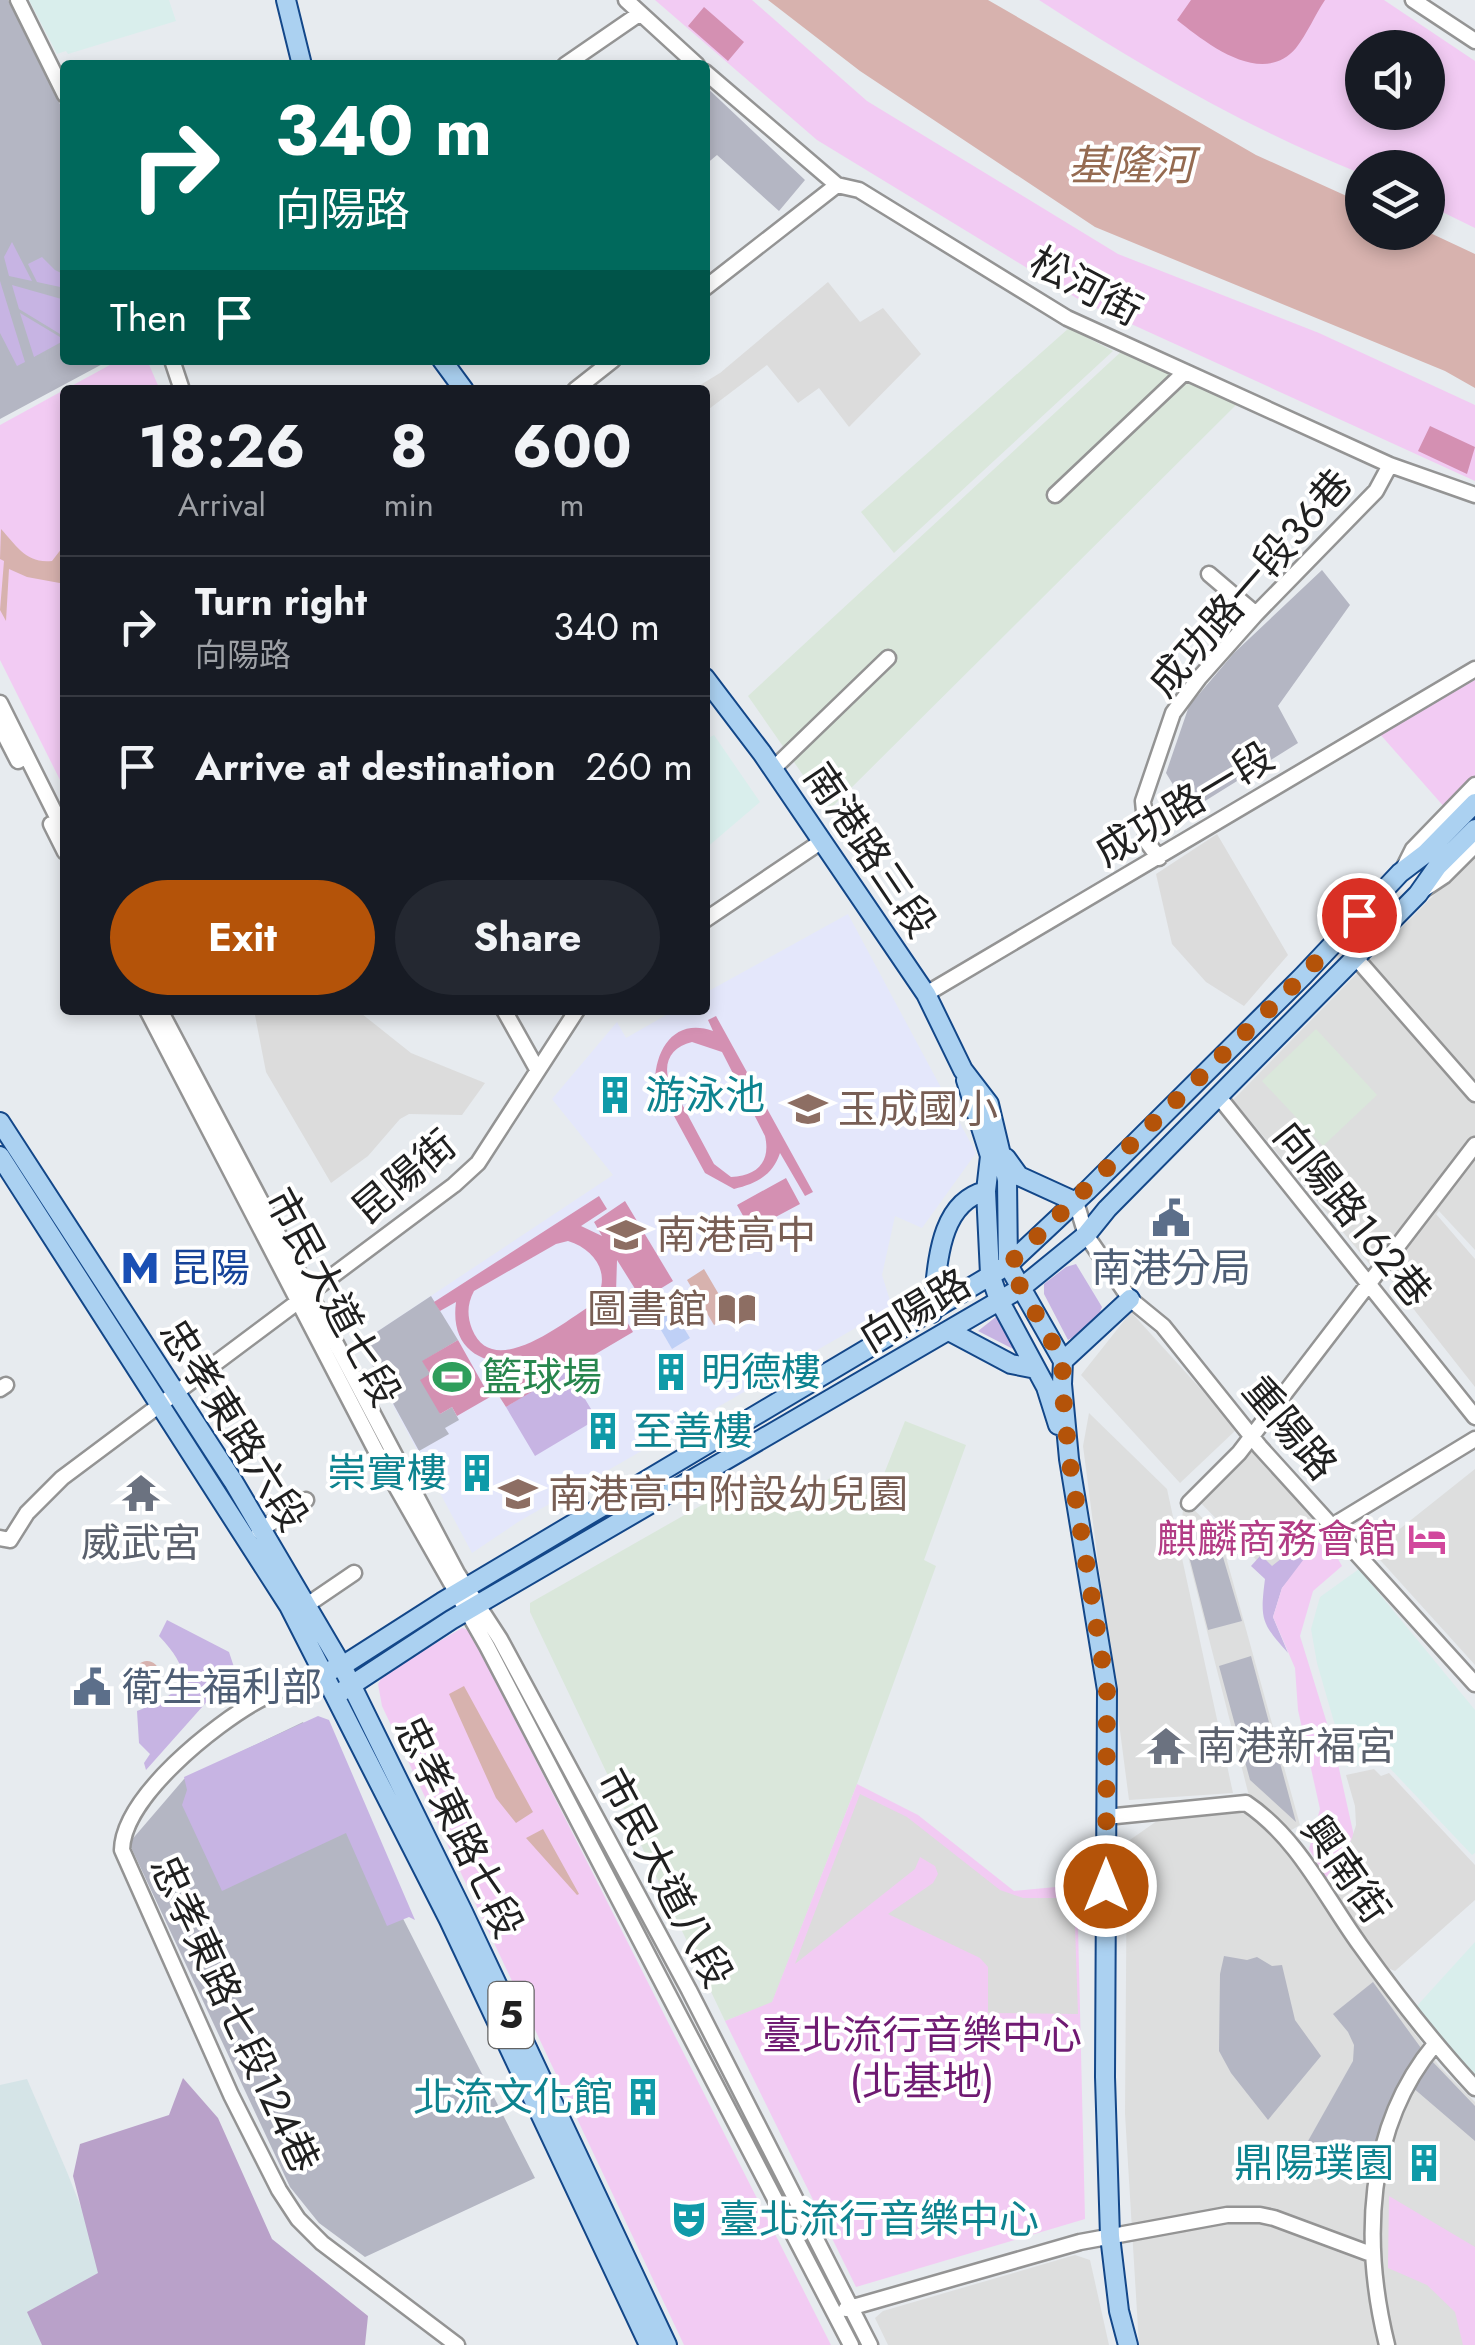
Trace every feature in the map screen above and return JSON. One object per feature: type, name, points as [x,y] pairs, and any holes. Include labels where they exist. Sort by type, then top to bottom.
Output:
[{"type":"main road","points":[[286,0],[301,60]]},
{"type":"main road","name":"南港路三段","points":[[710,685],[773,769],[926,994],[963,1070]]},
{"type":"main road","points":[[1431,860],[1475,802]]},
{"type":"main road","points":[[1431,860],[1475,828]]},
{"type":"main road","name":"向陽路","points":[[324,1673],[342,1666],[1008,1265],[1303,976],[1400,872],[1431,860]]},
{"type":"main road","name":"向陽路","points":[[343,1692],[472,1608],[1022,1288],[1086,1236],[1107,1209],[1418,894],[1431,860]]},
{"type":"main road","points":[[963,1070],[989,1104],[1001,1151],[1006,1180],[1008,1265],[1063,1361],[1069,1458],[1107,1690],[1104,2077],[1110,2236],[1119,2311],[1128,2345]]},
{"type":"main road","points":[[963,1070],[990,1156],[986,1191],[990,1274],[999,1300],[1046,1387],[1069,1458]]},
{"type":"main road","name":"忠孝東路六段","points":[[0,1122],[168,1400],[324,1673],[343,1692]]},
{"type":"main road","points":[[1001,1151],[1019,1176],[1076,1202]]},
{"type":"main road","name":"忠孝東路六段","points":[[0,1156],[60,1254],[232,1481],[342,1666]]},
{"type":"main road","points":[[932,1313],[949,1219],[970,1195],[986,1191]]},
{"type":"main road","points":[[1063,1361],[1130,1300]]},
{"type":"main road","points":[[949,1331],[1011,1364],[1036,1369]]},
{"type":"main road","name":"忠孝東路七段","points":[[342,1666],[343,1692],[649,2345]]},
{"type":"main road","name":"忠孝東路七段","points":[[343,1692],[463,1912],[667,2345]]},
{"type":"street","points":[[18,0],[60,83]]},
{"type":"street","points":[[626,0],[691,60]]},
{"type":"street","points":[[1413,0],[1475,41]]},
{"type":"street","points":[[572,60],[640,14]]},
{"type":"street","name":"松河街","points":[[710,76],[838,185],[859,190],[1067,318],[1390,465],[1475,495]]},
{"type":"street","points":[[710,284],[838,185]]},
{"type":"street","points":[[581,385],[607,365]]},
{"type":"street","points":[[1054,495],[1185,372]]},
{"type":"street","name":"成功路一段36巷","points":[[1159,858],[1147,842],[1143,801],[1173,713],[1256,614],[1376,491],[1390,465]]},
{"type":"street","points":[[1209,574],[1256,614]]},
{"type":"street","points":[[773,769],[888,658]]},
{"type":"street","name":"成功路一段","points":[[926,994],[1475,669]]},
{"type":"street","points":[[0,704],[60,818]]},
{"type":"street","points":[[0,726],[60,842]]},
{"type":"street","points":[[1400,872],[1413,849],[1475,785]]},
{"type":"street","points":[[710,917],[822,842]]},
{"type":"street","points":[[1418,894],[1444,876],[1475,845]]},
{"type":"street","points":[[1356,958],[1475,1094]]},
{"type":"street","name":"市民大道七段","points":[[150,1015],[304,1298]]},
{"type":"street","name":"市民大道七段","points":[[162,1015],[377,1453],[472,1608]]},
{"type":"street","points":[[507,1015],[537,1069]]},
{"type":"street","name":"昆陽街","points":[[0,1538],[10,1540],[48,1490],[454,1185],[478,1162],[575,1015]]},
{"type":"street","name":"向陽路162巷","points":[[1219,1097],[1475,1418]]},
{"type":"street","points":[[1190,1504],[1238,1453],[1475,1144]]},
{"type":"street","name":"重陽路","points":[[1076,1202],[1086,1236],[1130,1300],[1163,1326],[1251,1435],[1475,1684]]},
{"type":"street","points":[[1332,1526],[1475,1438]]},
{"type":"street","points":[[260,1531],[306,1500]]},
{"type":"street","points":[[307,1604],[354,1573]]},
{"type":"street","name":"市民大道八段","points":[[472,1608],[500,1639],[689,1990],[870,2345]]},
{"type":"street","name":"市民大道八段","points":[[472,1608],[852,2345]]},
{"type":"street","name":"忠孝東路七段124巷","points":[[324,1673],[280,1689],[229,1718],[176,1763],[130,1818],[122,1850],[278,2190],[322,2244],[457,2345]]},
{"type":"street","name":"興南街","points":[[1106,1817],[1246,1802],[1264,1815],[1296,1850],[1358,1943],[1434,2044],[1475,2088]]},
{"type":"street","points":[[1387,2345],[1371,2254],[1376,2182],[1394,2113],[1412,2074],[1434,2044]]},
{"type":"street","points":[[836,2314],[1110,2236],[1228,2215],[1260,2215],[1371,2254]]},
{"type":"shaded area","points":[[0,0],[8,0],[60,104],[60,365],[101,365],[0,419]]},
{"type":"shaded area","points":[[29,0],[169,0],[176,21],[57,54]]},
{"type":"shaded area","points":[[1191,0],[1325,0],[1296,48],[1267,64],[1251,63],[1218,50],[1177,20]]},
{"type":"shaded area","points":[[704,7],[744,42],[728,61],[688,26]]},
{"type":"shaded area","points":[[710,91],[805,180],[779,211],[717,155],[710,161]]},
{"type":"shaded area","points":[[12,242],[32,281],[9,276],[4,257]]},
{"type":"shaded area","points":[[42,257],[60,272],[60,287],[37,282],[28,264]]},
{"type":"shaded area","points":[[0,281],[25,362],[17,366],[0,333]]},
{"type":"shaded area","points":[[828,282],[860,322],[883,308],[921,354],[849,427],[819,388],[798,403],[767,365],[710,408],[710,385],[700,385],[720,373]]},
{"type":"shaded area","points":[[12,285],[60,299],[60,334],[19,309]]},
{"type":"shaded area","points":[[20,313],[60,337],[60,343],[34,357]]},
{"type":"shaded area","points":[[1069,328],[1113,351],[894,553],[861,512]]},
{"type":"shaded area","points":[[1123,350],[1236,405],[828,811],[748,696]]},
{"type":"shaded area","points":[[1430,426],[1475,447],[1467,474],[1418,451]]},
{"type":"shaded area","points":[[1322,570],[1350,605],[1278,706],[1298,743],[1189,811],[1166,773],[1189,706],[1234,653]]},
{"type":"shaded area","points":[[714,735],[760,802],[710,845],[710,737]]},
{"type":"shaded area","points":[[1217,834],[1288,955],[1244,1006],[1206,982],[1172,944],[1156,874]]},
{"type":"shaded area","points":[[1475,853],[1475,1250],[1439,1211],[1382,1279],[1233,1100]]},
{"type":"shaded area","points":[[848,914],[976,1153],[922,1228],[895,1216],[882,1275],[892,1307],[518,1522],[472,1553],[360,1343],[613,1175],[552,1099],[617,1022],[626,1038],[666,1015],[710,1015],[710,990]]},
{"type":"shaded area","points":[[255,1015],[363,1015],[411,1053],[485,1083],[462,1115],[409,1114],[400,1119],[368,1156],[331,1183],[266,1072]]},
{"type":"shaded area","points":[[716,1016],[813,1192],[805,1196],[780,1153],[768,1173],[742,1187],[734,1189],[705,1173],[655,1081],[659,1057],[670,1038],[688,1029],[713,1031],[708,1020]],"holes":[[[692,1042],[722,1052],[766,1145],[760,1166],[748,1174],[731,1177],[714,1164],[667,1071],[669,1060],[685,1044]]]},
{"type":"shaded area","points":[[1316,1029],[1377,1095],[1323,1146],[1262,1081]]},
{"type":"shaded area","points":[[786,1178],[800,1204],[751,1230],[737,1205]]},
{"type":"shaded area","points":[[599,1196],[607,1209],[581,1226],[602,1236],[594,1222],[625,1201],[673,1281],[642,1300],[617,1260],[616,1293],[604,1312],[617,1305],[633,1332],[506,1407],[490,1382],[521,1362],[493,1361],[471,1351],[458,1331],[456,1302],[440,1311],[434,1302]],"holes":[[[568,1241],[594,1258],[602,1275],[593,1304],[530,1343],[496,1350],[482,1344],[469,1319],[474,1291],[556,1244]]]},
{"type":"shaded area","points":[[1436,1214],[1475,1259],[1475,1387],[1386,1274]]},
{"type":"shaded area","points":[[1076,1264],[1102,1307],[1095,1324],[1068,1340],[1044,1294],[1044,1284]]},
{"type":"shaded area","points":[[431,1296],[458,1340],[423,1361],[440,1414],[452,1407],[459,1420],[445,1428],[449,1434],[419,1451],[360,1343]]},
{"type":"shaded area","points":[[1131,1312],[1237,1429],[1180,1483],[1081,1375]]},
{"type":"shaded area","points":[[997,1316],[1021,1353],[978,1331]]},
{"type":"shaded area","name":"籃球場","points":[[458,1340],[490,1397],[457,1416],[452,1407],[440,1414],[420,1380],[430,1374],[422,1361]]},
{"type":"shaded area","points":[[567,1369],[597,1419],[535,1456],[506,1407]]},
{"type":"shaded area","points":[[1089,1413],[1167,1489],[1233,1793],[1129,1800],[1083,1446]]},
{"type":"shaded area","points":[[905,1421],[966,1445],[924,1560],[936,1566],[772,2003],[725,2021],[530,1612],[530,1603],[760,1472],[781,1509],[835,1475],[874,1499]]},
{"type":"shaded area","points":[[1250,1445],[1326,1528],[1270,1574],[1195,1497]]},
{"type":"shaded area","points":[[1475,1469],[1475,1665],[1372,1551]]},
{"type":"shaded area","points":[[1184,1500],[1220,1535],[1300,1825],[1288,1832],[1249,1796],[1181,1529]]},
{"type":"shaded area","points":[[1182,1529],[1217,1537],[1242,1621],[1208,1630]]},
{"type":"shaded area","points":[[1296,1547],[1308,1558],[1282,1588],[1273,1617],[1288,1653],[1264,1620],[1265,1579],[1251,1566],[1261,1555],[1272,1566]]},
{"type":"shaded area","points":[[1359,1569],[1475,1710],[1472,1855],[1384,1762],[1347,1767],[1311,1629],[1320,1597]]},
{"type":"shaded area","points":[[167,1620],[229,1652],[235,1670],[146,1770],[144,1763],[150,1754],[139,1743],[137,1711],[166,1698],[181,1682],[179,1663],[159,1636]]},
{"type":"shaded area","points":[[1251,1656],[1296,1822],[1250,1780],[1219,1666]]},
{"type":"shaded area","points":[[318,1716],[329,1720],[415,1920],[409,1917],[387,1926],[346,1833],[222,1891],[182,1805],[187,1790],[184,1777]]},
{"type":"shaded area","points":[[303,1722],[535,2178],[365,2257],[319,2223],[290,2187],[129,1843],[184,1779]]},
{"type":"shaded area","points":[[1374,1769],[1381,1776],[1389,1773],[1475,1865],[1475,1900],[1395,1971],[1385,1967],[1337,1897],[1332,1883],[1334,1864],[1347,1854],[1356,1825],[1346,1775]]},
{"type":"shaded area","points":[[860,1794],[907,1817],[1000,1890],[1023,1898],[1074,1898],[1078,2014],[988,2013],[988,1967],[980,1958],[888,1914],[933,1883],[938,1874],[935,1866],[920,1857],[915,1869],[795,1964]]},
{"type":"shaded area","points":[[1245,1808],[1290,1855],[1409,2026],[1440,2067],[1475,2102],[1475,2345],[1139,2345],[1125,2114],[1127,1842],[1171,1811]]},
{"type":"shaded area","points":[[1475,1942],[1475,2076],[1415,2008]]},
{"type":"shaded area","points":[[1224,1956],[1247,1960],[1257,1957],[1272,1966],[1282,1965],[1295,2020],[1321,2056],[1268,2120],[1219,2051],[1220,1974]]},
{"type":"shaded area","points":[[1373,1982],[1421,2048],[1366,2172],[1308,2141],[1353,2061],[1354,2045],[1333,2014]]},
{"type":"shaded area","points":[[1430,2059],[1475,2106],[1475,2141],[1412,2087]]},
{"type":"shaded area","points":[[183,2078],[218,2118],[272,2239],[368,2316],[365,2345],[42,2345],[27,2312],[98,2273],[73,2176],[80,2144],[169,2115]]},
{"type":"shaded area","points":[[27,2079],[136,2345],[0,2345],[0,2085]]},
{"type":"shaded area","points":[[1075,2255],[1090,2260],[1109,2345],[888,2345],[875,2318],[883,2311]]},
{"type":"sand","points":[[671,1307],[690,1338],[672,1349],[654,1318]]},
{"type":"green space","points":[[655,0],[752,0],[867,101],[1118,254],[1319,333],[1475,405],[1475,481],[1083,302],[817,140]]},
{"type":"green space","points":[[1039,0],[1384,0],[1429,30],[1345,30],[1345,130],[1445,130],[1445,41],[1475,61],[1475,228],[1445,213],[1445,150],[1345,150],[1345,167],[1236,116],[1157,73]]},
{"type":"green space","points":[[110,365],[149,365],[158,385],[73,385]]},
{"type":"green space","points":[[60,392],[60,780],[0,660],[0,425]]},
{"type":"green space","points":[[1475,680],[1475,781],[1446,809],[1379,733]]},
{"type":"green space","points":[[1328,1541],[1342,1566],[1313,1591],[1300,1636],[1334,1746],[1354,1836],[1326,1878],[1309,1849],[1320,1809],[1298,1710],[1295,1668],[1273,1617],[1282,1588],[1316,1543]]},
{"type":"green space","points":[[462,1628],[470,1630],[831,2345],[684,2345],[382,1706],[378,1684],[385,1673]]},
{"type":"green space","name":"臺北流行音樂中心 (北基地)","points":[[857,1784],[918,1815],[1014,1891],[1077,1885],[1085,2219],[856,2287],[725,2021],[772,2002]]},
{"type":"green space","points":[[1389,2196],[1475,2247],[1475,2345],[1463,2345],[1455,2312],[1427,2285],[1388,2268]]},
{"type":"water","name":"基隆河","points":[[768,0],[988,0],[1256,155],[1345,195],[1345,250],[1445,250],[1445,240],[1475,254],[1475,388],[1445,371],[1095,227],[860,71]]},
{"type":"water","points":[[1,529],[28,556],[52,561],[60,551],[60,583],[9,569],[6,621],[0,610],[4,561],[0,559]]},
{"type":"water","points":[[704,1269],[731,1315],[714,1325],[687,1280]]},
{"type":"water","points":[[147,1661],[159,1673],[147,1685],[135,1673]]},
{"type":"water","points":[[464,1686],[533,1812],[516,1823],[496,1798],[449,1694]]},
{"type":"water","points":[[543,1829],[579,1894],[526,1838]]},
{"type":"place","name":"游泳池","points":[[615,1095]]},
{"type":"place","name":"玉成國小","points":[[808,1109]]},
{"type":"place","name":"南港分局","points":[[1171,1218]]},
{"type":"place","name":"南港高中","points":[[626,1235]]},
{"type":"place","name":"昆陽","points":[[140,1268]]},
{"type":"place","name":"圖書館","points":[[737,1309]]},
{"type":"place","name":"明德樓","points":[[671,1372]]},
{"type":"place","name":"籃球場","points":[[452,1377]]},
{"type":"place","name":"至善樓","points":[[603,1431]]},
{"type":"place","name":"崇實樓","points":[[477,1473]]},
{"type":"place","name":"威武宮","points":[[141,1493]]},
{"type":"place","name":"南港高中附設幼兒園","points":[[518,1494]]},
{"type":"place","name":"麒麟商務會館","points":[[1427,1539]]},
{"type":"place","name":"衛生福利部","points":[[92,1687]]},
{"type":"place","name":"南港新福宮","points":[[1166,1746]]},
{"type":"place","name":"北流文化館","points":[[643,2097]]},
{"type":"place","name":"鼎陽璞園","points":[[1424,2163]]},
{"type":"place","name":"臺北流行音樂中心","points":[[689,2219]]},
{"type":"route","points":[[1106,1886],[1107,1690],[1069,1458],[1063,1361],[1008,1265],[1088,1191],[1359,915]]}]
